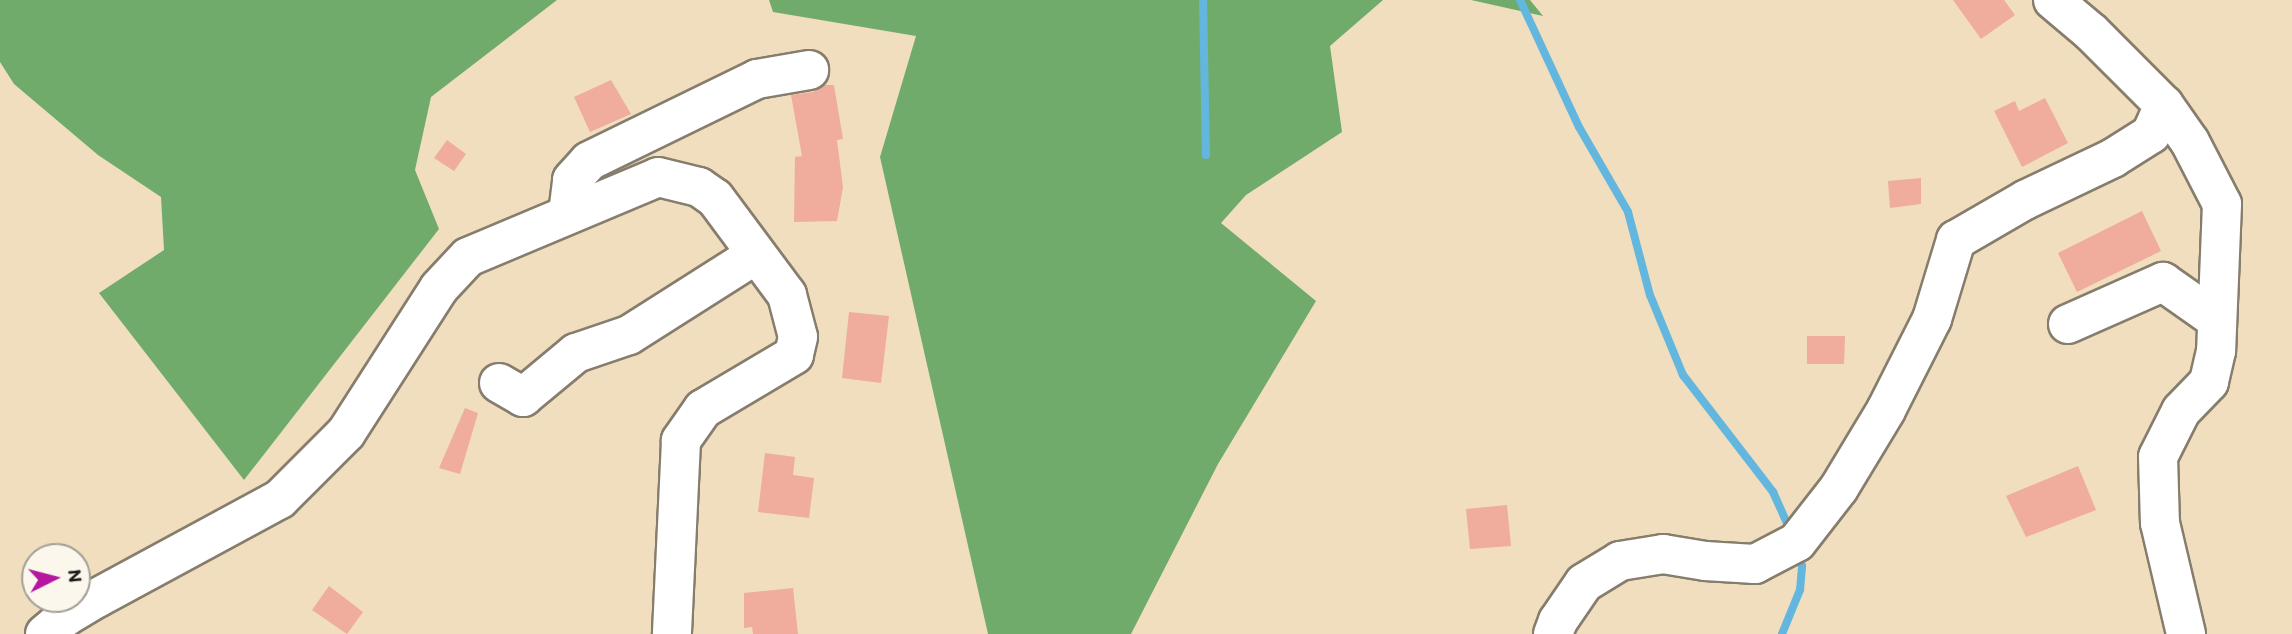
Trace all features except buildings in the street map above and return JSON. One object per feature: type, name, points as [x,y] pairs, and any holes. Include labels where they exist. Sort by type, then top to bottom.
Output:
[{"type":"street","points":[[2053,0],[2091,32],[2164,105],[2190,142],[2222,204],[2216,351],[2209,382],[2181,411],[2158,457],[2160,523],[2186,634]]},
{"type":"street","points":[[568,214],[572,180],[589,161],[757,79],[809,70]]},
{"type":"street","points":[[1553,634],[1558,621],[1584,583],[1620,561],[1663,554],[1705,561],[1755,564],[1797,542],[1839,488],[1886,410],[1932,319],[1956,240],[2025,201],[2113,158],[2151,134],[2164,105]]},
{"type":"street","points":[[45,634],[65,617],[97,598],[280,499],[346,433],[439,288],[468,257],[658,177],[699,187],[715,198],[787,295],[798,337],[794,355],[703,409],[681,441],[672,634]]},
{"type":"street","points":[[499,383],[523,397],[576,352],[629,335],[755,255]]},
{"type":"street","points":[[2067,324],[2163,282],[2217,320]]},
{"type":"green space","points":[[0,0],[557,0],[431,97],[415,170],[439,229],[244,480],[99,293],[164,250],[161,197],[98,155],[14,84],[0,62]]},
{"type":"green space","points":[[769,0],[1383,0],[1330,46],[1342,132],[1246,195],[1221,223],[1316,301],[1218,464],[1131,634],[988,634],[880,157],[916,36],[773,12]]},
{"type":"green space","points":[[1471,0],[1530,0],[1543,16]]},
{"type":"waterway","points":[[1203,0],[1206,155]]},
{"type":"waterway","points":[[1520,0],[1579,127],[1628,212],[1650,295],[1683,375],[1773,492],[1791,532]]},
{"type":"waterway","points":[[1782,634],[1800,590],[1802,566],[1798,554]]}]
